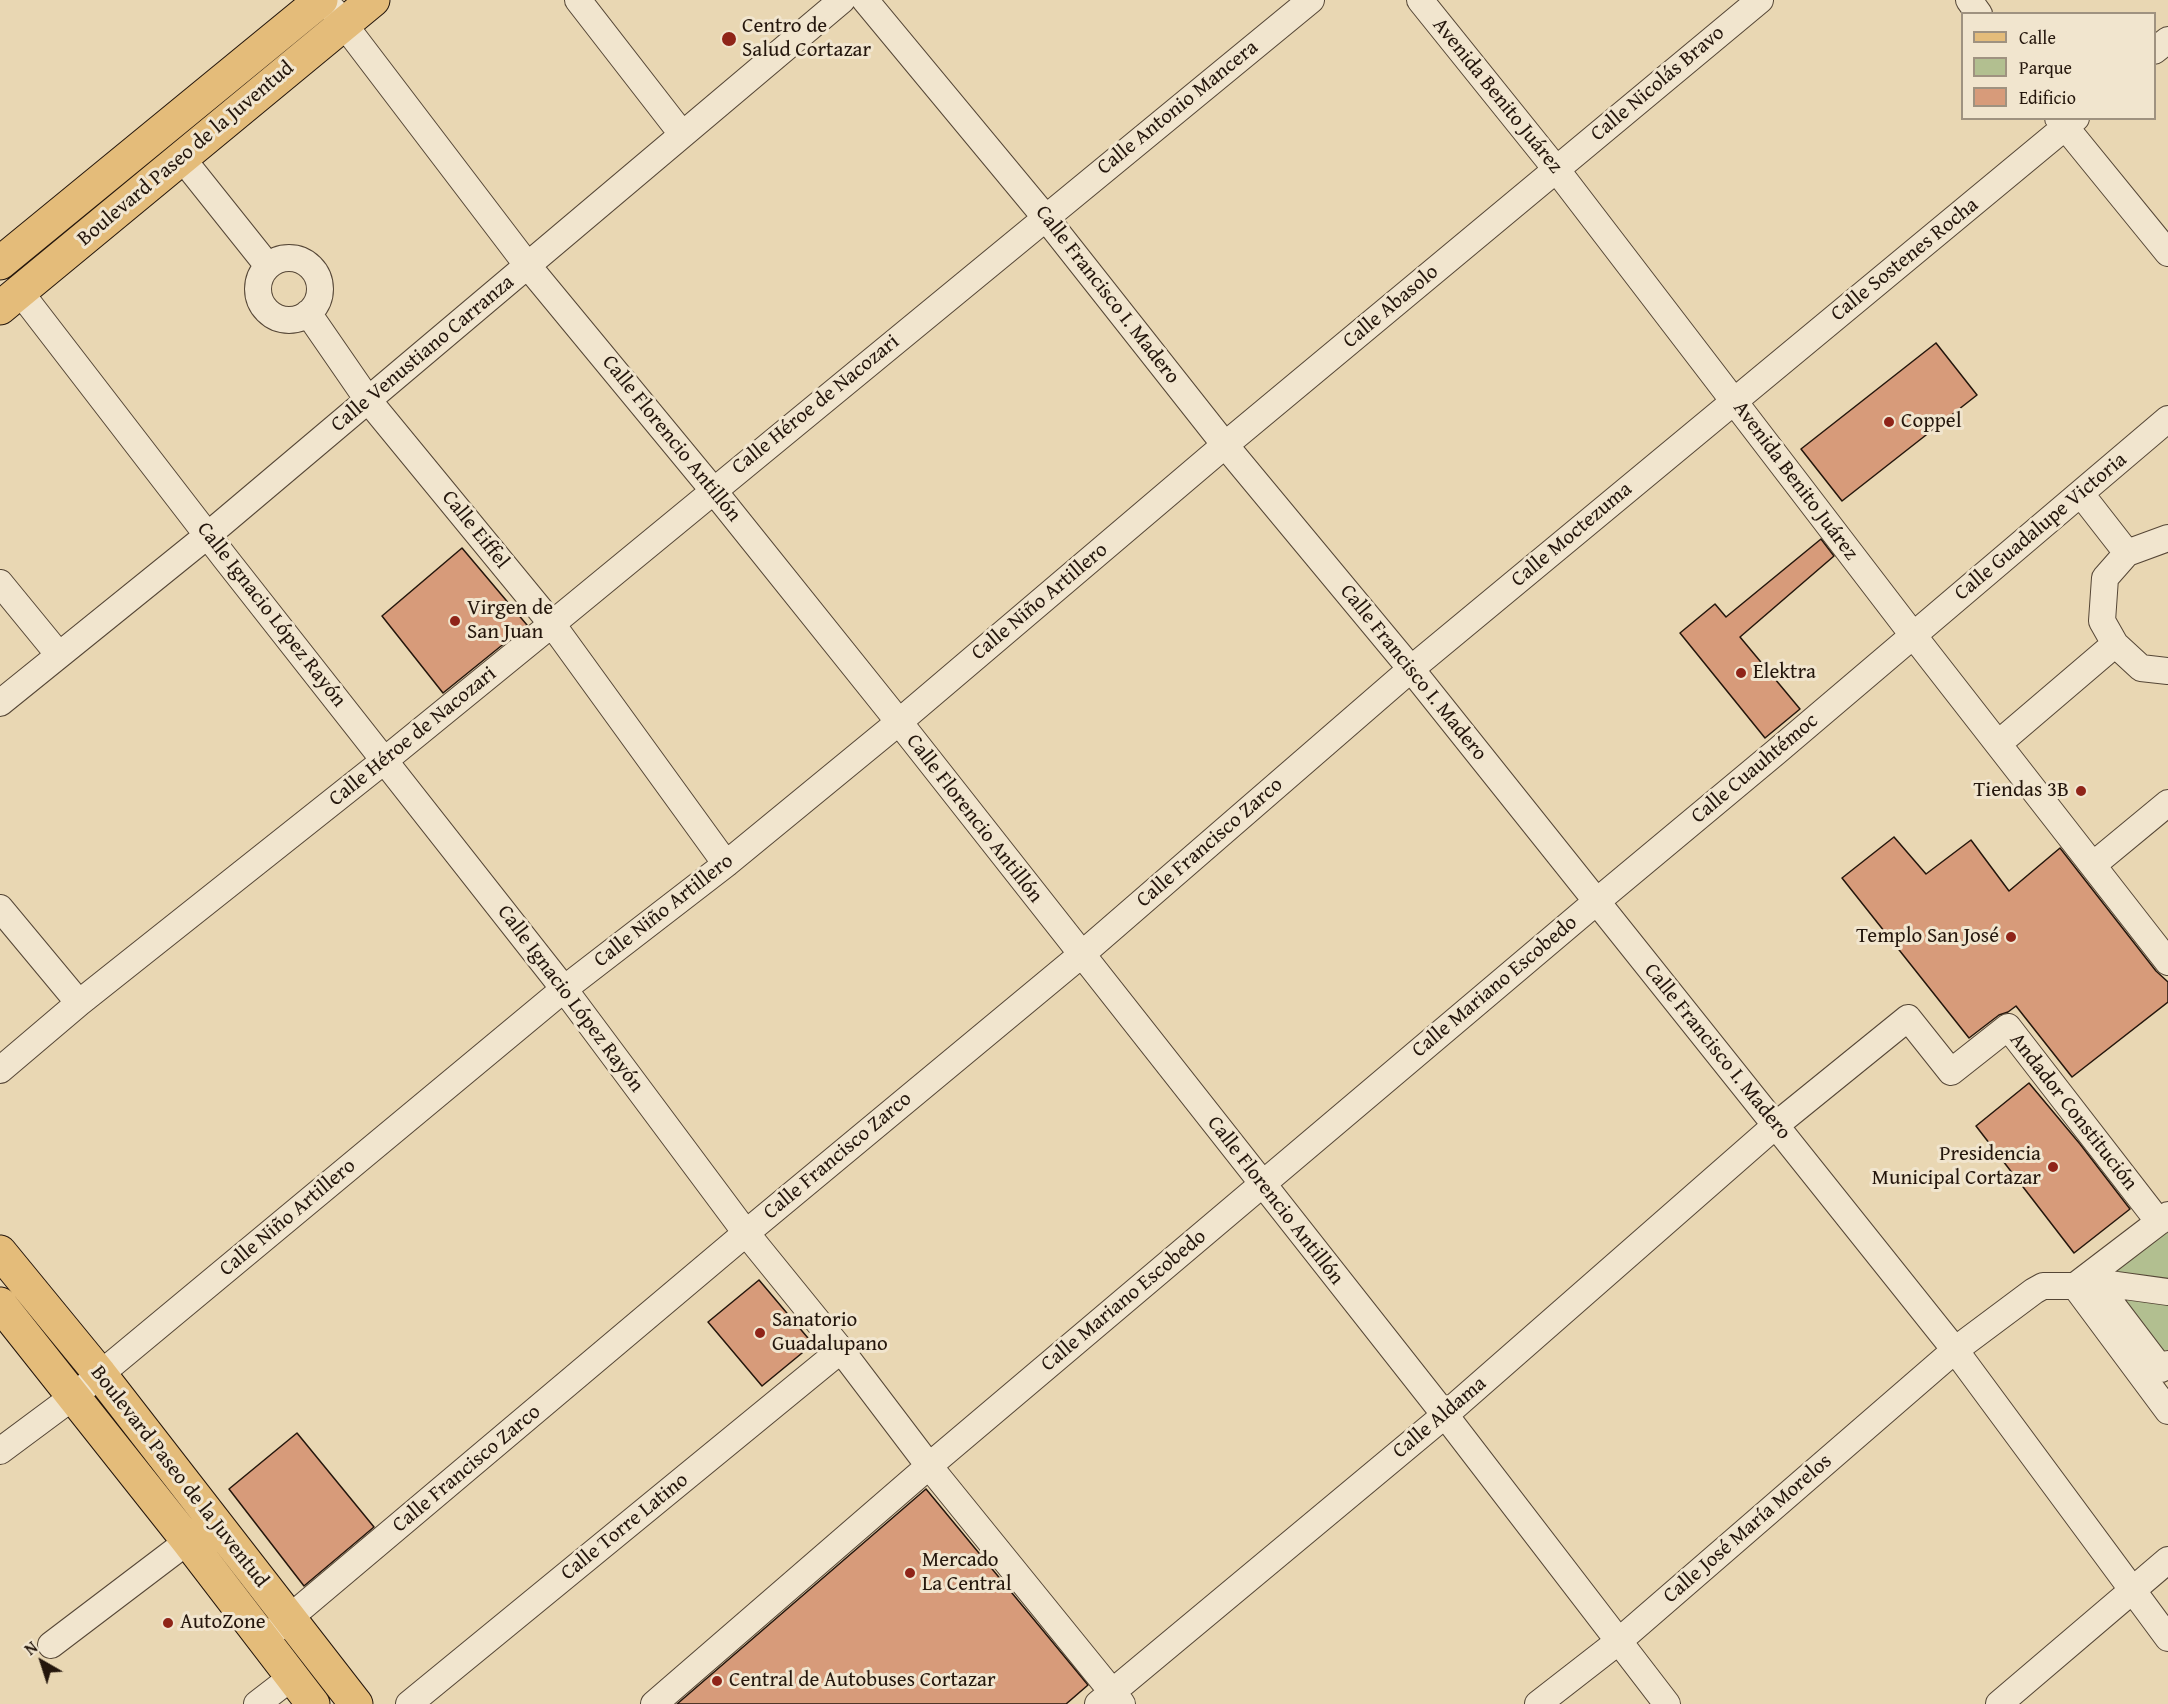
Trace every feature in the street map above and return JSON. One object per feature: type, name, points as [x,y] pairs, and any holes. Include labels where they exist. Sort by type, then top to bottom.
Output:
[{"type":"main road","name":"Boulevard Paseo de la Juventud","points":[[0,263],[330,8],[373,0]]},
{"type":"main road","name":"Boulevard Paseo de la Juventud","points":[[10,300],[181,157],[330,8]]},
{"type":"main road","name":"Boulevard Paseo de la Juventud","points":[[0,1252],[100,1374],[356,1704]]},
{"type":"main road","name":"Boulevard Paseo de la Juventud","points":[[0,1304],[188,1540],[313,1704]]},
{"type":"street","points":[[578,0],[682,134]]},
{"type":"street","name":"Calle Venustiano Carranza","points":[[0,703],[208,535],[842,0]]},
{"type":"street","name":"Calle Francisco I. Madero","points":[[865,0],[1045,217],[1225,445],[1411,669],[1955,1350],[2168,1638]]},
{"type":"street","name":"Calle Antonio Mancera","points":[[1045,217],[1311,0]]},
{"type":"street","name":"Avenida Benito Juárez","points":[[1420,0],[1556,169],[1913,635],[2168,962]]},
{"type":"street","name":"Calle Nicolás Bravo","points":[[1556,169],[1760,0]]},
{"type":"street","name":"Calle Florencio Antillón","points":[[330,8],[528,266],[899,722],[1445,1415],[1666,1704]]},
{"type":"street","points":[[2156,49],[2168,40]]},
{"type":"street","points":[[2067,122],[2168,254]]},
{"type":"street","name":"Calle Sostenes Rocha","points":[[1733,400],[2067,122]]},
{"type":"street","points":[[181,157],[267,266]]},
{"type":"street","name":"Calle Abasolo","points":[[1225,445],[1556,169]]},
{"type":"street","name":"Calle Héroe de Nacozari","points":[[0,1071],[79,1003],[552,624],[1045,217]]},
{"type":"street","points":[[284,258],[293,258],[309,265],[315,272],[320,289],[314,306],[308,313],[290,320],[272,315],[265,309],[260,301],[258,282],[267,266],[284,258]]},
{"type":"street","name":"Calle Ignacio López Rayón","points":[[10,300],[208,535],[385,760],[564,989],[746,1233],[841,1350],[1111,1700]]},
{"type":"street","name":"Calle Eiffel","points":[[308,313],[368,400],[552,624],[726,864]]},
{"type":"street","name":"Calle Moctezuma","points":[[1411,669],[1733,400]]},
{"type":"street","name":"Calle Guadalupe Victoria","points":[[1913,635],[2168,419]]},
{"type":"street","name":"Calle Niño Artillero","points":[[0,1451],[74,1396],[564,989],[726,864],[899,722],[1225,445]]},
{"type":"street","points":[[2081,494],[2127,553]]},
{"type":"street","points":[[2168,538],[2127,553],[2105,578],[2102,621],[2115,644],[2141,668],[2168,671]]},
{"type":"street","points":[[0,583],[59,655]]},
{"type":"street","name":"Calle Cuauhtémoc","points":[[1596,902],[1913,635]]},
{"type":"street","points":[[1999,743],[2115,644]]},
{"type":"street","name":"Calle Francisco Zarco","points":[[262,1640],[290,1620],[746,1233],[1081,955],[1411,669]]},
{"type":"street","points":[[2093,865],[2168,803]]},
{"type":"street","name":"Calle Mariano Escobedo","points":[[654,1704],[929,1466],[1596,902]]},
{"type":"street","points":[[0,908],[79,1003]]},
{"type":"street","name":"Calle Aldama","points":[[1111,1700],[1445,1415],[1776,1125],[1908,1018]]},
{"type":"street","name":"Andador Constitución","points":[[1908,1018],[1951,1072],[2008,1027],[2165,1220]]},
{"type":"street","points":[[2085,1284],[2165,1220]]},
{"type":"street","points":[[2085,1284],[2166,1370]]},
{"type":"street","points":[[2085,1284],[2168,1411]]},
{"type":"street","name":"Calle José María Morelos","points":[[1538,1704],[1619,1641],[1955,1350],[2034,1291],[2043,1286],[2085,1284],[2168,1292]]},
{"type":"street","name":"Calle Torre Latino","points":[[409,1704],[841,1350]]},
{"type":"street","points":[[51,1645],[188,1540]]},
{"type":"street","points":[[1999,1704],[2168,1560]]},
{"type":"street","points":[[257,1704],[292,1677]]},
{"type":"green space","points":[[2168,1223],[2168,1378],[2095,1282]]},
{"type":"building","name":"Coppel","points":[[1936,343],[1977,395],[1842,501],[1801,449]]},
{"type":"building","name":"Elektra","points":[[1821,539],[1834,556],[1740,637],[1800,709],[1765,738],[1680,633],[1715,604],[1726,617]]},
{"type":"building","name":"Virgen de San Juan","points":[[462,548],[527,625],[443,693],[382,616]]},
{"type":"building","name":"Templo San José","points":[[1894,837],[1926,874],[1971,840],[2009,891],[2060,848],[2156,971],[2168,982],[2168,1002],[2072,1077],[2016,1006],[1999,1015],[1969,1038],[1842,878]]},
{"type":"building","name":"Presidencia Municipal Cortazar","points":[[2029,1083],[2130,1209],[2074,1253],[1976,1126]]},
{"type":"building","name":"Sanatorio Guadalupano","points":[[759,1280],[813,1344],[762,1386],[708,1322]]},
{"type":"building","points":[[297,1433],[374,1527],[304,1586],[229,1489]]},
{"type":"building","name":"Mercado La Central","points":[[926,1489],[1088,1685],[1066,1704],[677,1704]]},
{"type":"place","name":"Centro de Salud Cortazar","points":[[729,39]]},
{"type":"place","name":"Coppel","points":[[1889,422]]},
{"type":"place","name":"Virgen de San Juan","points":[[455,621]]},
{"type":"place","name":"Elektra","points":[[1741,673]]},
{"type":"place","name":"Tiendas 3B","points":[[2081,791]]},
{"type":"place","name":"Templo San José","points":[[2011,937]]},
{"type":"place","name":"Presidencia Municipal Cortazar","points":[[2053,1167]]},
{"type":"place","name":"Sanatorio Guadalupano","points":[[760,1333]]},
{"type":"place","name":"Mercado La Central","points":[[910,1573]]},
{"type":"place","name":"AutoZone","points":[[168,1623]]},
{"type":"place","name":"Central de Autobuses Cortazar","points":[[717,1681]]}]
